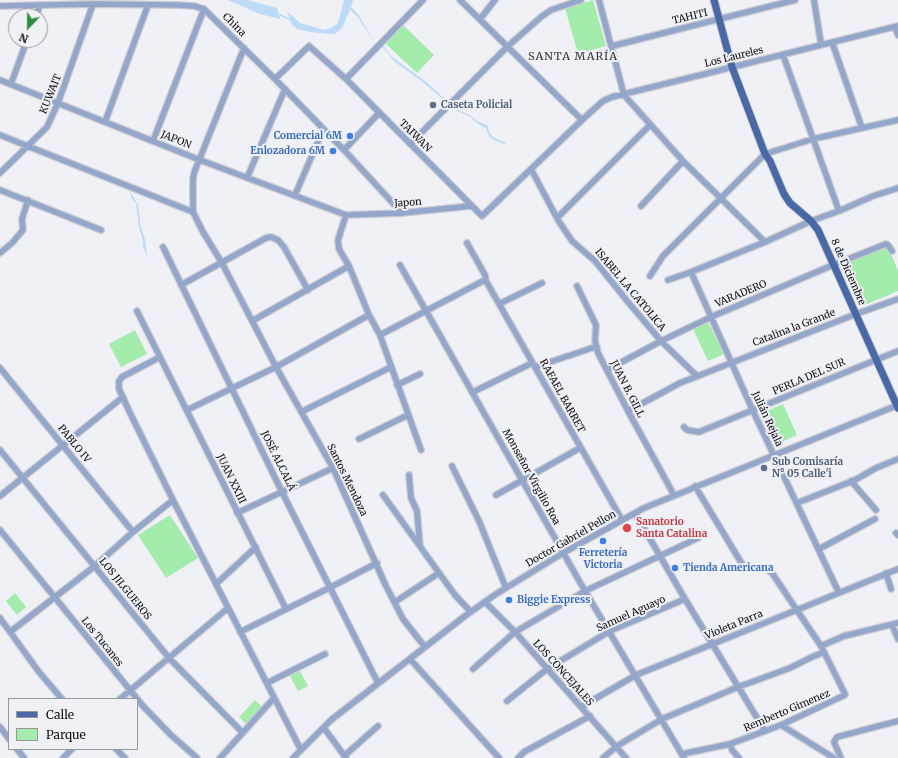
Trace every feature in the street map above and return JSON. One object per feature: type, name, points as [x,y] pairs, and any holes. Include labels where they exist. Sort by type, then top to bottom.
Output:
[{"type":"main road","name":"8 de Diciembre","points":[[714,0],[732,67],[765,154],[770,161],[784,194],[790,203],[811,221],[818,230],[898,406]]},
{"type":"street","points":[[346,79],[423,0]]},
{"type":"street","points":[[460,0],[582,120]]},
{"type":"street","points":[[480,19],[495,0]]},
{"type":"street","points":[[410,144],[508,46],[541,16],[551,10],[581,0]]},
{"type":"street","points":[[599,0],[624,95],[683,161],[765,242]]},
{"type":"street","name":"TAHITI","points":[[612,46],[796,0]]},
{"type":"street","points":[[814,0],[821,44]]},
{"type":"street","points":[[0,6],[94,4],[194,6],[204,9],[153,140]]},
{"type":"street","name":"KUWAIT","points":[[0,173],[47,126],[58,103],[94,4]]},
{"type":"street","points":[[105,122],[148,5]]},
{"type":"street","name":"China","points":[[204,9],[285,89],[402,213]]},
{"type":"street","points":[[897,26],[898,35]]},
{"type":"street","name":"Los Laureles","points":[[471,206],[482,216],[582,120],[603,102],[624,95],[732,67],[897,26]]},
{"type":"street","points":[[832,42],[862,128]]},
{"type":"street","name":"TAIWAN","points":[[275,79],[308,46],[346,79],[471,206]]},
{"type":"street","points":[[11,84],[24,48]]},
{"type":"street","points":[[0,135],[29,145],[193,212],[193,179],[244,48]]},
{"type":"street","points":[[783,54],[839,211]]},
{"type":"street","name":"JAPON","points":[[0,80],[200,160],[346,215]]},
{"type":"street","points":[[247,178],[285,89]]},
{"type":"street","points":[[344,150],[379,113]]},
{"type":"street","points":[[650,276],[663,256],[765,154],[813,139],[898,120]]},
{"type":"street","points":[[557,218],[650,125]]},
{"type":"street","points":[[295,195],[323,130]]},
{"type":"street","points":[[641,206],[683,161]]},
{"type":"street","name":"ISABEL LA CATOLICA","points":[[531,169],[557,218],[572,241],[596,261],[661,341],[698,376]]},
{"type":"street","points":[[668,280],[765,242],[811,221],[873,196],[898,188]]},
{"type":"street","points":[[0,190],[101,230]]},
{"type":"street","points":[[0,253],[12,243],[23,230],[22,219],[28,200]]},
{"type":"street","name":"Japon","points":[[346,215],[402,213],[471,206]]},
{"type":"street","name":"Santos Mendoza","points":[[193,212],[222,263],[276,367],[333,468],[403,619],[425,647]]},
{"type":"street","points":[[346,215],[338,240],[339,249],[349,266],[369,315],[380,335],[421,450]]},
{"type":"street","points":[[181,285],[266,238],[271,237],[278,240],[284,247],[308,290]]},
{"type":"street","name":"RAFAEL BARRET","points":[[467,243],[485,275],[486,281],[622,520]]},
{"type":"street","name":"VARADERO","points":[[607,370],[661,341],[711,317],[833,265],[886,244],[892,251]]},
{"type":"street","name":"JOSÉ ALCALÁ","points":[[163,246],[282,492],[378,683]]},
{"type":"street","name":"Monseñor Virgilio Roa","points":[[400,265],[585,592],[610,631],[683,756]]},
{"type":"street","points":[[252,321],[349,266]]},
{"type":"street","name":"Julián Rejala","points":[[691,272],[753,411],[839,593]]},
{"type":"street","points":[[380,335],[483,281],[486,281]]},
{"type":"street","points":[[499,304],[542,283]]},
{"type":"street","name":"JUAN B. GILL","points":[[577,286],[596,325],[595,341],[607,370],[628,412],[674,495]]},
{"type":"street","name":"Catalina la Grande","points":[[628,412],[672,386],[731,362],[898,299]]},
{"type":"street","name":"JUAN XXIII","points":[[137,311],[256,547],[286,610]]},
{"type":"street","points":[[187,410],[276,367],[369,315]]},
{"type":"street","points":[[473,392],[534,365],[597,347]]},
{"type":"street","name":"PERLA DEL SUR","points":[[684,427],[687,430],[699,432],[898,351]]},
{"type":"street","points":[[160,357],[120,379],[118,384],[173,500],[301,750]]},
{"type":"street","points":[[301,412],[391,367]]},
{"type":"street","name":"PABLO IV","points":[[0,368],[133,532]]},
{"type":"street","points":[[398,385],[420,374]]},
{"type":"street","points":[[0,496],[123,397]]},
{"type":"street","name":"Doctor Gabriel Pellon","points":[[294,758],[331,720],[425,647],[485,602],[563,553],[635,513],[674,495],[898,406]]},
{"type":"street","points":[[359,439],[408,415]]},
{"type":"street","points":[[496,495],[580,448]]},
{"type":"street","name":"LOS JILGUEROS","points":[[0,450],[169,658],[242,732]]},
{"type":"street","points":[[797,503],[851,481],[898,458]]},
{"type":"street","points":[[452,466],[478,521],[506,588]]},
{"type":"street","points":[[238,513],[333,468]]},
{"type":"street","points":[[409,475],[412,498],[417,511],[421,548]]},
{"type":"street","points":[[851,481],[876,510]]},
{"type":"street","name":"Remberto Gimenez","points":[[683,756],[730,744],[765,731],[845,695],[845,692],[824,652],[772,573],[762,568],[746,568],[742,564],[695,486]]},
{"type":"street","points":[[383,496],[455,595],[471,612]]},
{"type":"street","points":[[10,632],[95,566],[133,532],[173,500]]},
{"type":"street","points":[[635,513],[765,731]]},
{"type":"street","points":[[819,549],[876,519]]},
{"type":"street","name":"Los Tucanes","points":[[0,530],[136,698]]},
{"type":"street","points":[[473,669],[515,632],[585,592],[698,538]]},
{"type":"street","points":[[216,584],[256,547]]},
{"type":"street","points":[[240,632],[377,563]]},
{"type":"street","name":"Violeta Parra","points":[[581,706],[636,675],[898,569]]},
{"type":"street","points":[[395,602],[439,573]]},
{"type":"street","points":[[886,573],[891,589]]},
{"type":"street","name":"Samuel Aguayo","points":[[507,701],[547,669],[610,631],[685,599]]},
{"type":"street","name":"LOS CONCEJALES","points":[[485,602],[515,632],[626,758]]},
{"type":"street","points":[[121,698],[228,608]]},
{"type":"street","points":[[0,618],[39,672],[61,698]]},
{"type":"street","points":[[820,646],[844,636],[895,624],[898,639]]},
{"type":"street","points":[[603,758],[617,746],[637,733],[662,720],[738,687],[790,668],[824,652]]},
{"type":"street","points":[[267,684],[325,654]]},
{"type":"street","points":[[410,659],[499,758]]},
{"type":"street","points":[[220,758],[274,698]]},
{"type":"street","name":"Los Tucanes","points":[[138,701],[171,735],[197,758]]},
{"type":"street","points":[[518,758],[524,752],[590,716]]},
{"type":"street","points":[[841,758],[834,742],[837,737],[898,721]]},
{"type":"street","points":[[781,724],[830,757]]},
{"type":"street","points":[[324,728],[345,757],[378,726]]},
{"type":"street","points":[[0,727],[8,738]]},
{"type":"street","points":[[730,744],[732,750],[739,758]]},
{"type":"street","points":[[18,750],[24,758]]},
{"type":"street","points":[[63,758],[71,750]]},
{"type":"street","points":[[117,750],[125,758]]},
{"type":"green space","points":[[593,0],[606,46],[578,54],[565,8]]},
{"type":"green space","points":[[403,25],[434,55],[417,73],[386,44]]},
{"type":"green space","points":[[888,246],[898,271],[898,291],[860,307],[842,265]]},
{"type":"green space","points":[[708,322],[724,354],[708,361],[693,329]]},
{"type":"green space","points":[[135,330],[147,354],[121,367],[109,344]]},
{"type":"green space","points":[[783,404],[797,435],[777,444],[763,413]]},
{"type":"green space","points":[[170,515],[198,558],[166,578],[138,535]]},
{"type":"green space","points":[[15,593],[26,607],[17,615],[6,601]]},
{"type":"green space","points":[[299,669],[308,686],[298,691],[289,674]]},
{"type":"green space","points":[[255,700],[262,707],[246,724],[239,717]]},
{"type":"water","points":[[228,0],[247,0],[277,8],[280,19],[260,14]]},
{"type":"water","points":[[344,0],[353,0],[351,7],[358,14],[374,41],[357,16],[350,10],[342,28],[335,34],[310,32],[297,29],[292,25],[287,11],[300,23],[324,30],[331,28],[338,23]]},
{"type":"water","points":[[382,44],[391,56],[425,81],[447,101],[446,102],[423,82],[395,62],[381,45]]},
{"type":"water","points":[[450,106],[487,125],[490,134],[493,137],[506,143],[504,144],[492,139],[486,128],[478,124],[471,117],[449,107]]},
{"type":"water","points":[[129,190],[138,205],[140,225],[145,239],[147,257],[143,248],[136,203],[132,199]]},
{"type":"waterway","points":[[278,14],[291,20]]},
{"type":"place","name":"Caseta Policial","points":[[433,105]]},
{"type":"place","name":"Comercial 6M","points":[[350,136]]},
{"type":"place","name":"Enlozadora 6M","points":[[333,151]]},
{"type":"place","name":"Sub Comisaría N° 05 Calle'i","points":[[764,468]]},
{"type":"place","name":"Sanatorio Santa Catalina","points":[[627,528]]},
{"type":"place","name":"Ferretería Victoria","points":[[603,541]]},
{"type":"place","name":"Tienda Americana","points":[[675,568]]},
{"type":"place","name":"Biggie Express","points":[[509,600]]},
{"type":"district","name":"SANTA MARÍA","points":[[573,57]]}]
